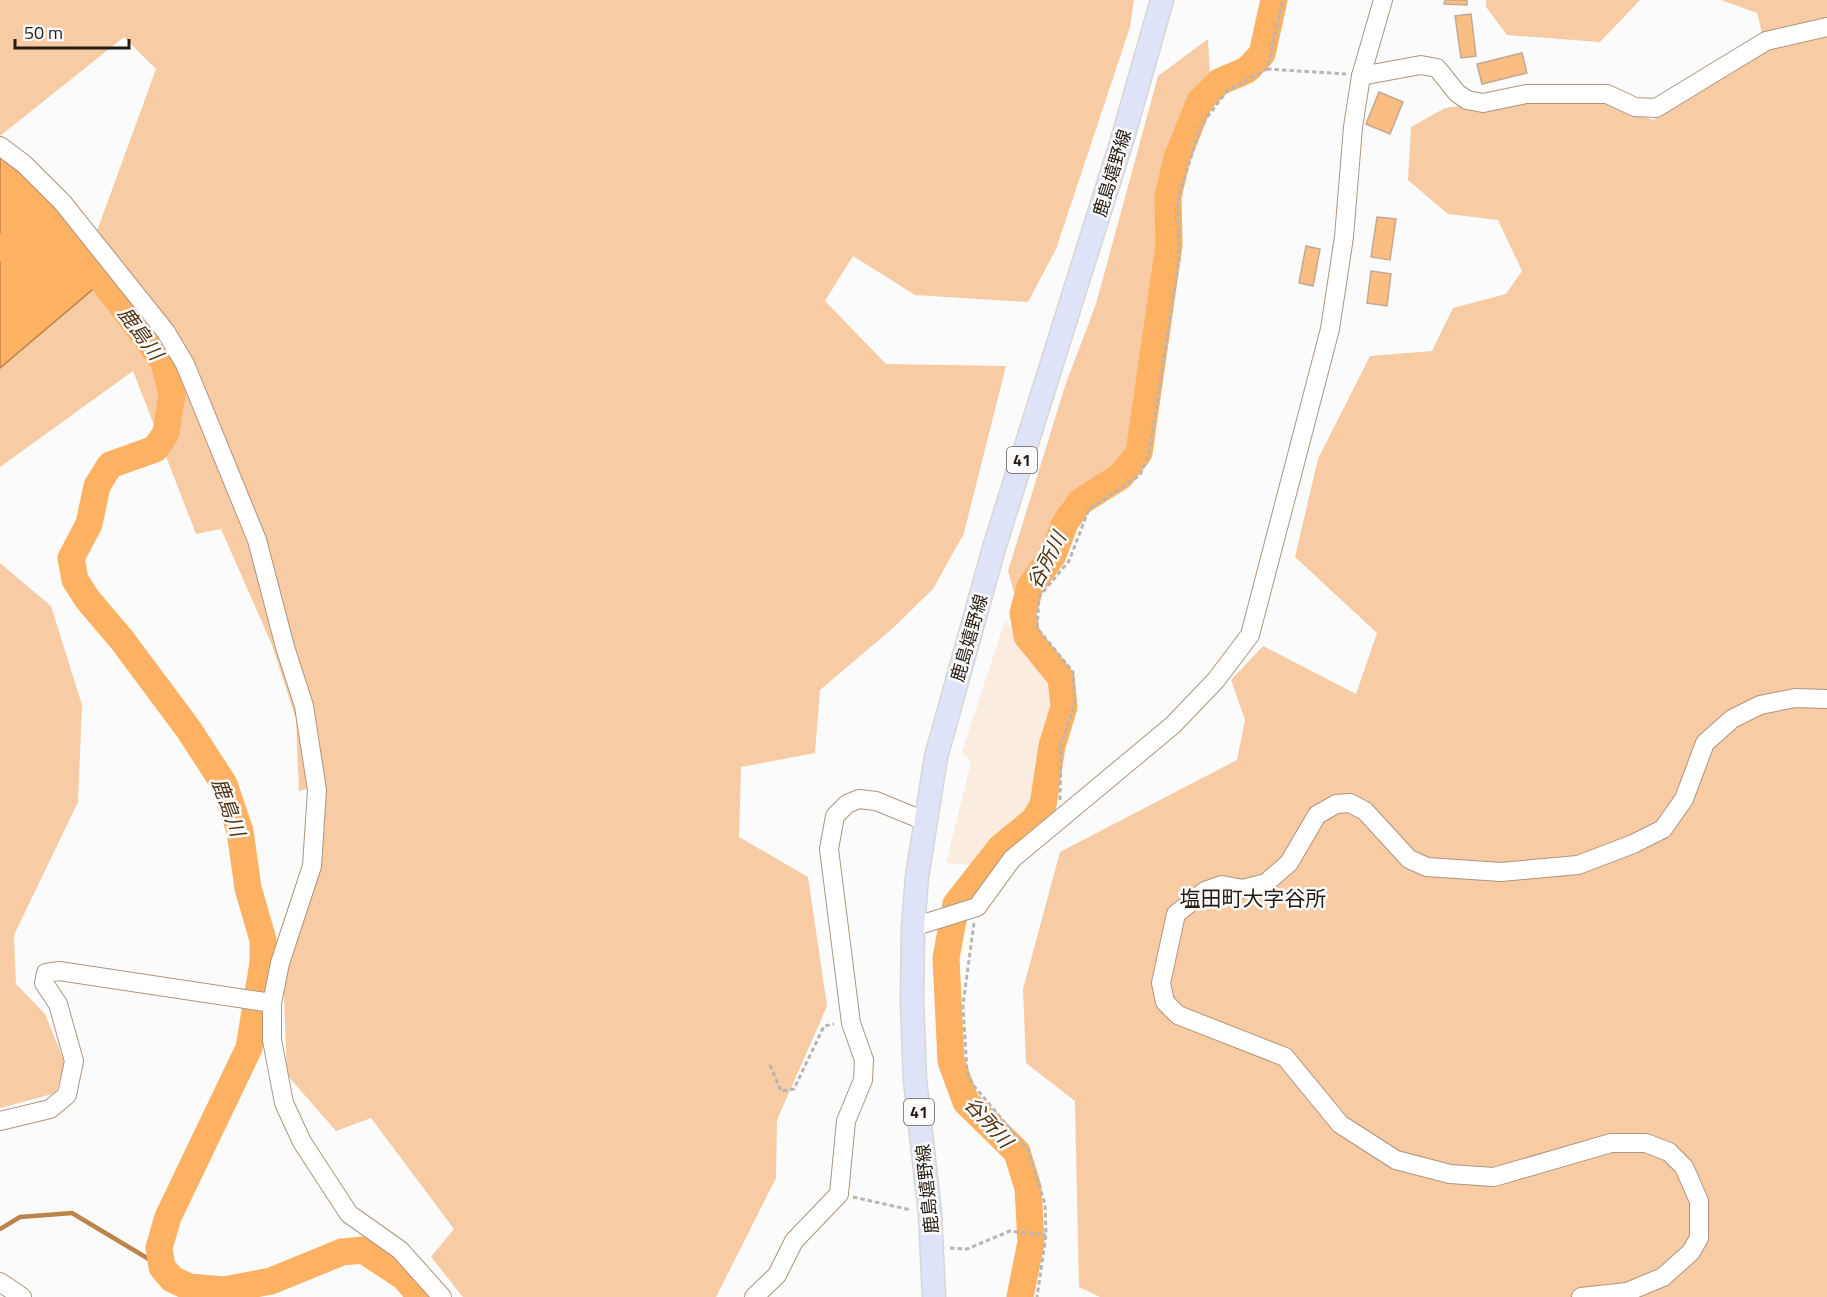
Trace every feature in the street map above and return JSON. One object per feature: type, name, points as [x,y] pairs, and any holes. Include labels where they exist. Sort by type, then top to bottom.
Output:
[{"type":"main road","name":"鹿島嬉野線","points":[[934,1297],[933,1246],[915,1080],[912,1002],[913,927],[936,757],[994,548],[1123,137],[1162,0]]},
{"type":"street","points":[[913,927],[977,907],[1012,859],[1173,725],[1216,680],[1250,635],[1330,328],[1344,237],[1353,127],[1361,76],[1383,0]]},
{"type":"street","points":[[1361,76],[1421,65],[1437,68],[1457,93],[1467,100],[1483,104],[1526,94],[1607,94],[1635,107],[1656,108],[1766,41],[1827,27]]},
{"type":"street","points":[[0,146],[24,165],[63,203],[166,332],[185,364],[257,540],[285,647],[304,706],[317,790],[312,866],[280,963],[272,1003],[272,1040],[284,1103],[302,1142],[349,1214],[400,1250],[442,1297]]},
{"type":"street","points":[[1581,1297],[1627,1292],[1663,1278],[1691,1252],[1699,1238],[1699,1201],[1684,1167],[1669,1152],[1646,1143],[1611,1143],[1494,1176],[1450,1174],[1396,1160],[1340,1124],[1285,1057],[1178,1015],[1165,1002],[1161,983],[1176,914],[1205,891],[1222,885],[1243,889],[1266,883],[1289,862],[1317,815],[1336,804],[1350,803],[1365,812],[1409,859],[1428,867],[1501,872],[1578,865],[1663,829],[1684,799],[1705,743],[1732,719],[1760,705],[1795,698],[1827,699]]},
{"type":"street","points":[[754,1297],[777,1275],[794,1241],[839,1194],[846,1121],[863,1080],[864,1060],[851,1023],[829,849],[835,816],[847,804],[859,799],[876,801],[926,821]]},
{"type":"street","points":[[0,1121],[50,1109],[67,1095],[74,1061],[58,1004],[44,983],[46,973],[59,971],[272,1003]]},
{"type":"street","points":[[0,1282],[22,1297]]},
{"type":"path","points":[[1267,69],[1283,0]]},
{"type":"path","points":[[1060,819],[1061,744],[1075,703],[1073,672],[1037,628],[1039,597],[1070,561],[1089,508],[1140,476],[1149,454],[1179,260],[1178,199],[1201,125],[1227,91],[1267,69],[1361,76]]},
{"type":"path","points":[[977,907],[969,949],[963,1005],[967,1072],[973,1085],[1028,1150],[1045,1204],[1046,1234],[1037,1297]]},
{"type":"path","points":[[770,1065],[781,1091],[794,1089],[824,1026],[851,1023]]},
{"type":"path","points":[[839,1194],[930,1214]]},
{"type":"path","points":[[933,1246],[967,1249],[1010,1231],[1046,1234]]},
{"type":"shaded area","points":[[0,0],[1134,0],[1130,27],[1056,249],[1028,302],[915,295],[853,256],[825,301],[886,364],[1006,366],[964,533],[933,589],[893,628],[820,690],[815,753],[741,767],[739,837],[808,877],[827,1006],[777,1120],[776,1178],[716,1297],[463,1297],[431,1257],[454,1229],[371,1118],[336,1131],[287,1075],[283,971],[315,886],[323,784],[299,791],[296,719],[272,645],[221,529],[196,534],[133,371],[0,467],[0,368],[98,284],[61,229],[71,222],[97,231],[156,69],[124,37],[0,136]]},
{"type":"shaded area","points":[[1486,0],[1640,0],[1600,42],[1507,35],[1486,7]]},
{"type":"shaded area","points":[[1721,0],[1827,0],[1827,1297],[1100,1297],[1079,1287],[1075,1101],[1026,1063],[1023,989],[1060,852],[1237,760],[1245,720],[1231,680],[1263,646],[1356,694],[1377,633],[1295,557],[1318,459],[1370,356],[1432,351],[1453,308],[1506,294],[1522,271],[1498,220],[1448,214],[1408,180],[1411,127],[1445,108],[1540,94],[1603,101],[1653,120],[1766,48],[1757,13]]},
{"type":"shaded area","points":[[1208,39],[1210,76],[1186,101],[1155,199],[1160,267],[1130,445],[1114,469],[1064,500],[1046,553],[1014,593],[1008,571],[1065,386],[1096,304],[1158,76]]},
{"type":"shaded area","points":[[0,157],[38,187],[71,222],[61,229],[99,284],[0,368]]},
{"type":"shaded area","points":[[0,563],[51,606],[82,705],[78,802],[14,935],[16,984],[45,1014],[65,1063],[56,1093],[0,1108]]},
{"type":"shaded area","points":[[1005,620],[1050,680],[1056,707],[1040,748],[1035,809],[974,865],[946,863],[971,763],[962,752]]},
{"type":"building","points":[[1445,0],[1467,0],[1467,5],[1444,4]]},
{"type":"building","points":[[1471,14],[1476,56],[1461,58],[1455,16]]},
{"type":"building","points":[[1522,53],[1527,73],[1482,84],[1477,64]]},
{"type":"building","points":[[1379,92],[1403,102],[1390,134],[1366,124]]},
{"type":"building","points":[[1377,217],[1396,219],[1390,260],[1371,257]]},
{"type":"building","points":[[1306,246],[1320,249],[1313,286],[1299,283]]},
{"type":"building","points":[[1371,271],[1391,274],[1387,306],[1367,303]]},
{"type":"waterway","name":"谷所川","points":[[1020,1297],[1031,1242],[1028,1188],[1017,1152],[966,1102],[951,1061],[946,958],[956,904],[1000,848],[1034,820],[1043,805],[1052,746],[1064,707],[1061,678],[1027,636],[1023,613],[1030,587],[1053,555],[1065,523],[1080,502],[1121,476],[1139,453],[1169,245],[1168,197],[1177,158],[1200,101],[1219,82],[1247,70],[1262,54],[1274,0]]},
{"type":"waterway","name":"鹿島川","points":[[0,248],[60,224],[164,362],[172,394],[166,433],[155,449],[110,465],[97,486],[89,524],[71,558],[75,580],[88,600],[122,640],[189,730],[224,784],[240,831],[248,888],[263,940],[263,963],[249,1048],[168,1217],[159,1248],[162,1267],[172,1279],[189,1287],[224,1290],[271,1281],[342,1252],[363,1250],[404,1277],[421,1297]]},
{"type":"waterway","points":[[0,1229],[20,1217],[72,1213],[162,1267]]},
{"type":"district","name":"塩田町大字谷所","points":[[1253,898]]}]
